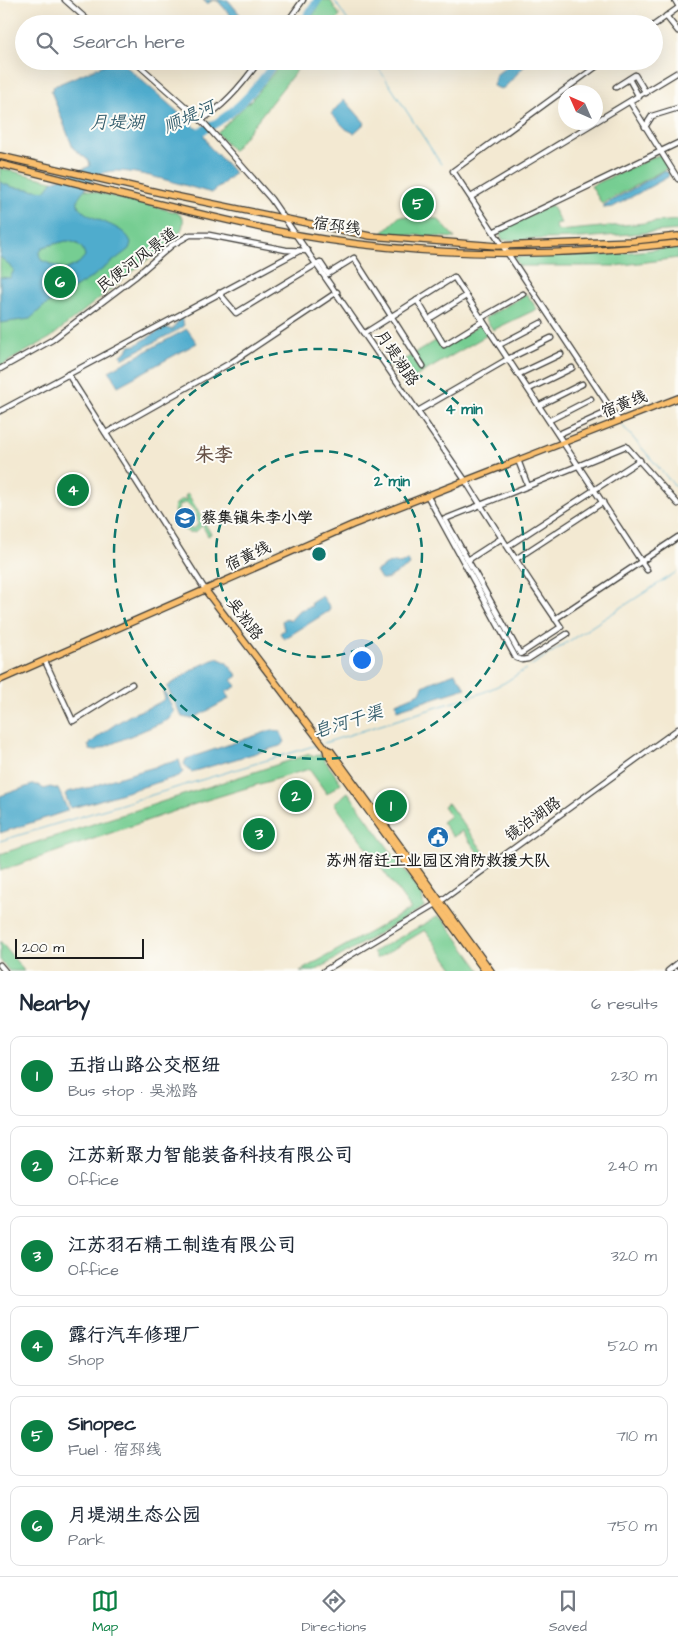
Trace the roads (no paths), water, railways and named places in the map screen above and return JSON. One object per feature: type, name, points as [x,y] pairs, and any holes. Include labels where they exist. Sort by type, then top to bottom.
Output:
[{"type":"main road","name":"宿邳线","points":[[0,156],[370,236],[504,246],[632,241],[678,236]]},
{"type":"main road","name":"宿邳线","points":[[0,164],[295,234],[428,251],[508,254],[610,251],[678,243]]},
{"type":"main road","name":"宿黄线","points":[[0,680],[206,591],[352,524],[678,398]]},
{"type":"main road","name":"吴淞路","points":[[206,591],[326,748],[331,751],[485,971]]},
{"type":"main road","name":"吴淞路","points":[[439,903],[492,971]]},
{"type":"street","points":[[65,0],[82,15]]},
{"type":"street","points":[[292,15],[303,0]]},
{"type":"street","points":[[663,18],[678,6],[675,0]]},
{"type":"street","points":[[666,16],[678,31]]},
{"type":"street","name":"月堤湖路","points":[[144,70],[205,124],[258,183],[285,218],[465,480],[555,619]]},
{"type":"street","points":[[201,120],[224,103],[244,84],[254,70]]},
{"type":"street","points":[[592,70],[453,171],[619,421]]},
{"type":"street","points":[[471,196],[678,72]]},
{"type":"street","points":[[616,87],[635,75],[646,92]]},
{"type":"street","points":[[629,79],[639,96]]},
{"type":"street","points":[[630,102],[678,179]]},
{"type":"street","points":[[645,127],[652,116],[678,108]]},
{"type":"street","points":[[494,231],[678,143]]},
{"type":"street","name":"民便河风景道","points":[[0,369],[52,340],[135,277],[172,245],[190,235],[209,235],[308,251]]},
{"type":"street","points":[[0,411],[299,251]]},
{"type":"street","points":[[219,293],[233,312],[239,312],[320,262],[328,274],[354,258],[423,366]]},
{"type":"street","points":[[365,333],[454,277],[550,420],[647,570]]},
{"type":"street","points":[[106,433],[232,362],[337,292]]},
{"type":"street","points":[[417,300],[444,345],[523,294]]},
{"type":"street","points":[[432,317],[466,296]]},
{"type":"street","points":[[499,345],[541,323]]},
{"type":"street","points":[[418,411],[508,359],[550,338]]},
{"type":"street","points":[[519,374],[561,354]]},
{"type":"street","points":[[529,390],[572,368]]},
{"type":"street","name":"吴淞路","points":[[68,374],[206,591]]},
{"type":"street","points":[[540,405],[582,384]]},
{"type":"street","points":[[550,420],[591,399]]},
{"type":"street","points":[[558,434],[603,414]]},
{"type":"street","points":[[678,504],[626,446],[445,519],[520,654],[561,628],[555,619],[678,537]]},
{"type":"street","points":[[518,460],[528,486]]},
{"type":"street","points":[[508,546],[640,460]]},
{"type":"street","points":[[427,495],[464,567],[516,658],[528,659],[567,634]]},
{"type":"street","points":[[516,559],[603,502]]},
{"type":"street","points":[[464,567],[502,538]]},
{"type":"street","points":[[45,661],[73,721],[132,684]]},
{"type":"street","name":"镜泊湖路","points":[[324,971],[439,903],[678,729]]},
{"type":"street","points":[[668,971],[678,964]]},
{"type":"street","points":[[0,965],[5,971]]},
{"type":"water","points":[[203,0],[213,0],[207,4]]},
{"type":"water","points":[[213,0],[228,0],[240,15],[230,15],[218,1]]},
{"type":"water","name":"月堤湖","points":[[92,70],[130,70],[204,135],[209,146],[235,173],[212,193],[143,174],[117,171],[107,172],[98,176],[78,198],[79,206],[94,218],[117,228],[126,235],[131,243],[129,249],[91,278],[43,307],[30,319],[0,323],[0,277],[10,278],[14,270],[0,257],[0,182],[12,187],[45,191],[53,181],[90,166],[89,161],[73,148],[51,91],[54,86]],"holes":[[[66,241],[76,243],[83,249],[85,256],[79,263],[65,270],[41,260],[39,254],[43,247]]]},
{"type":"water","points":[[502,70],[521,70],[501,89],[493,86],[496,75]]},
{"type":"water","points":[[344,99],[365,123],[354,133],[346,129],[331,114]]},
{"type":"water","points":[[664,171],[669,173],[668,177],[613,207],[604,208],[604,205]]},
{"type":"water","points":[[181,317],[184,325],[180,329],[122,359],[121,355],[127,351],[129,346],[136,345],[165,327],[172,330]]},
{"type":"water","points":[[187,329],[197,343],[118,386],[109,371]]},
{"type":"water","points":[[408,560],[410,565],[387,579],[381,579],[376,571],[391,563],[400,564]]},
{"type":"water","points":[[322,596],[330,607],[329,611],[284,639],[280,633],[284,630],[282,621],[287,618],[290,621],[300,610],[312,606],[311,603]]},
{"type":"water","points":[[217,658],[226,662],[238,676],[232,680],[237,686],[226,692],[229,699],[192,719],[182,717],[167,687],[195,668]]},
{"type":"water","points":[[455,673],[466,688],[397,710],[396,703],[420,693],[423,686]]},
{"type":"water","points":[[165,691],[174,712],[168,720],[95,751],[90,750],[88,745],[112,727],[131,715],[162,701],[165,698],[163,693]]},
{"type":"water","points":[[272,730],[280,731],[285,742],[280,746],[191,772],[184,764],[186,759]]},
{"type":"water","points":[[179,760],[183,772],[179,776],[70,808],[65,794],[67,792],[92,787]]},
{"type":"water","points":[[32,785],[38,785],[44,789],[50,787],[58,789],[67,811],[0,833],[0,796]]},
{"type":"waterway","name":"顺堤河","points":[[308,15],[318,0]]},
{"type":"waterway","points":[[334,0],[344,15]]},
{"type":"waterway","name":"顺堤河","points":[[192,135],[218,122],[240,105],[269,70]]},
{"type":"waterway","points":[[380,70],[441,164]]},
{"type":"waterway","points":[[622,425],[678,490]]},
{"type":"waterway","name":"皂河干渠","points":[[324,743],[482,693],[504,683],[678,571]]},
{"type":"waterway","name":"皂河干渠","points":[[0,841],[320,744]]},
{"type":"place","name":"Sinopec","points":[[418,204]]},
{"type":"place","name":"月堤湖生态公园","points":[[60,282]]},
{"type":"place","name":"露行汽车修理厂","points":[[73,490]]},
{"type":"place","name":"蔡集镇朱李小学","points":[[185,518]]},
{"type":"place","name":"江苏新聚力智能装备科技有限公司","points":[[296,796]]},
{"type":"place","name":"五指山路公交枢纽","points":[[391,806]]},
{"type":"place","name":"江苏羽石精工制造有限公司","points":[[259,834]]},
{"type":"place","name":"苏州宿迁工业园区消防救援大队","points":[[438,837]]},
{"type":"district","name":"朱李","points":[[214,455]]}]
